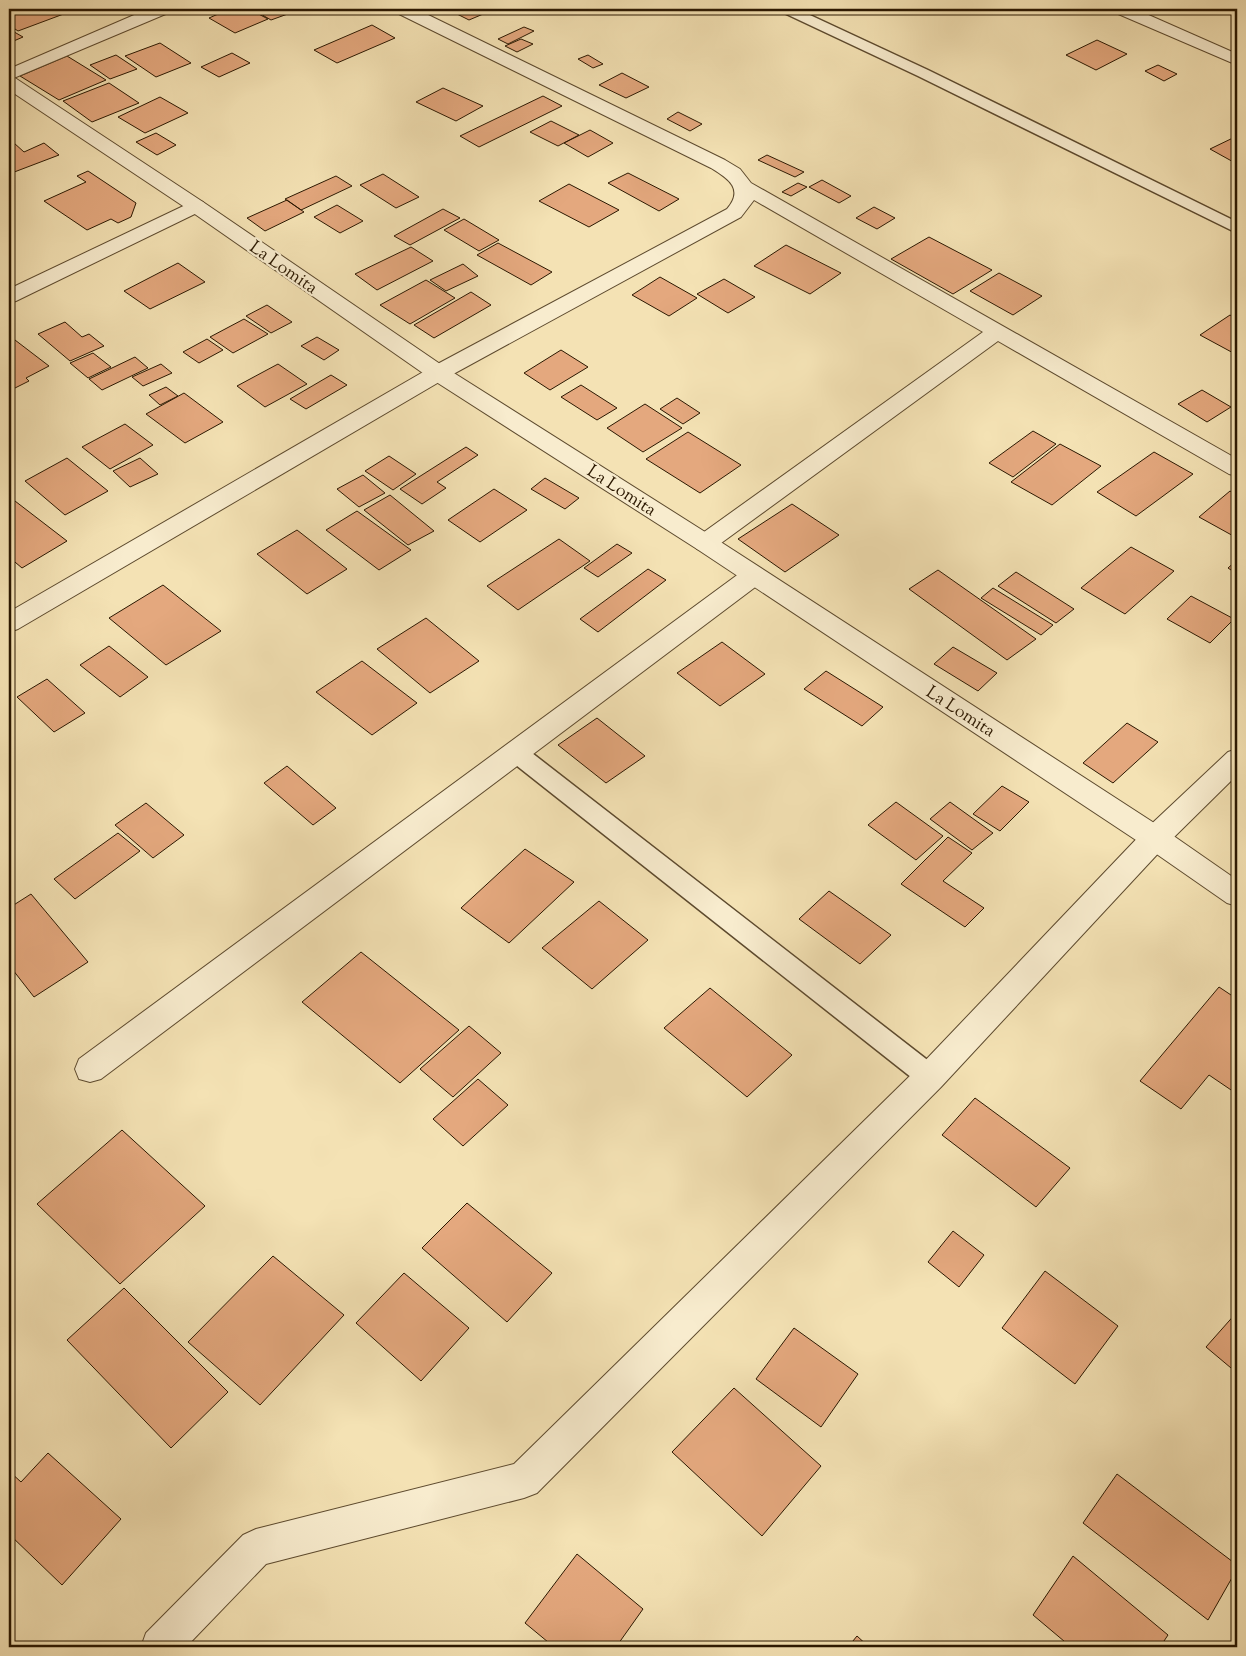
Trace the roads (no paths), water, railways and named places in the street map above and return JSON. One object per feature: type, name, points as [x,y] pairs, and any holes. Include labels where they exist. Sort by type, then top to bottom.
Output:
[{"type":"street","points":[[9,75],[162,9]]},
{"type":"street","points":[[403,9],[733,172],[744,187],[1237,469]]},
{"type":"street","points":[[1122,9],[1237,60]]},
{"type":"street","name":"La Lomita","points":[[9,82],[196,206],[438,373],[705,544],[1155,838],[1237,895]]},
{"type":"street","points":[[9,623],[438,373],[734,213],[744,201],[744,187]]},
{"type":"street","points":[[9,297],[196,206]]},
{"type":"street","points":[[705,544],[997,332]]},
{"type":"street","points":[[90,1069],[753,576]]},
{"type":"street","points":[[160,1647],[256,1548],[524,1480],[930,1077],[1155,838],[1237,759]]},
{"type":"lane","points":[[787,9],[924,74],[1237,228]]},
{"type":"lane","points":[[515,752],[930,1077]]}]
